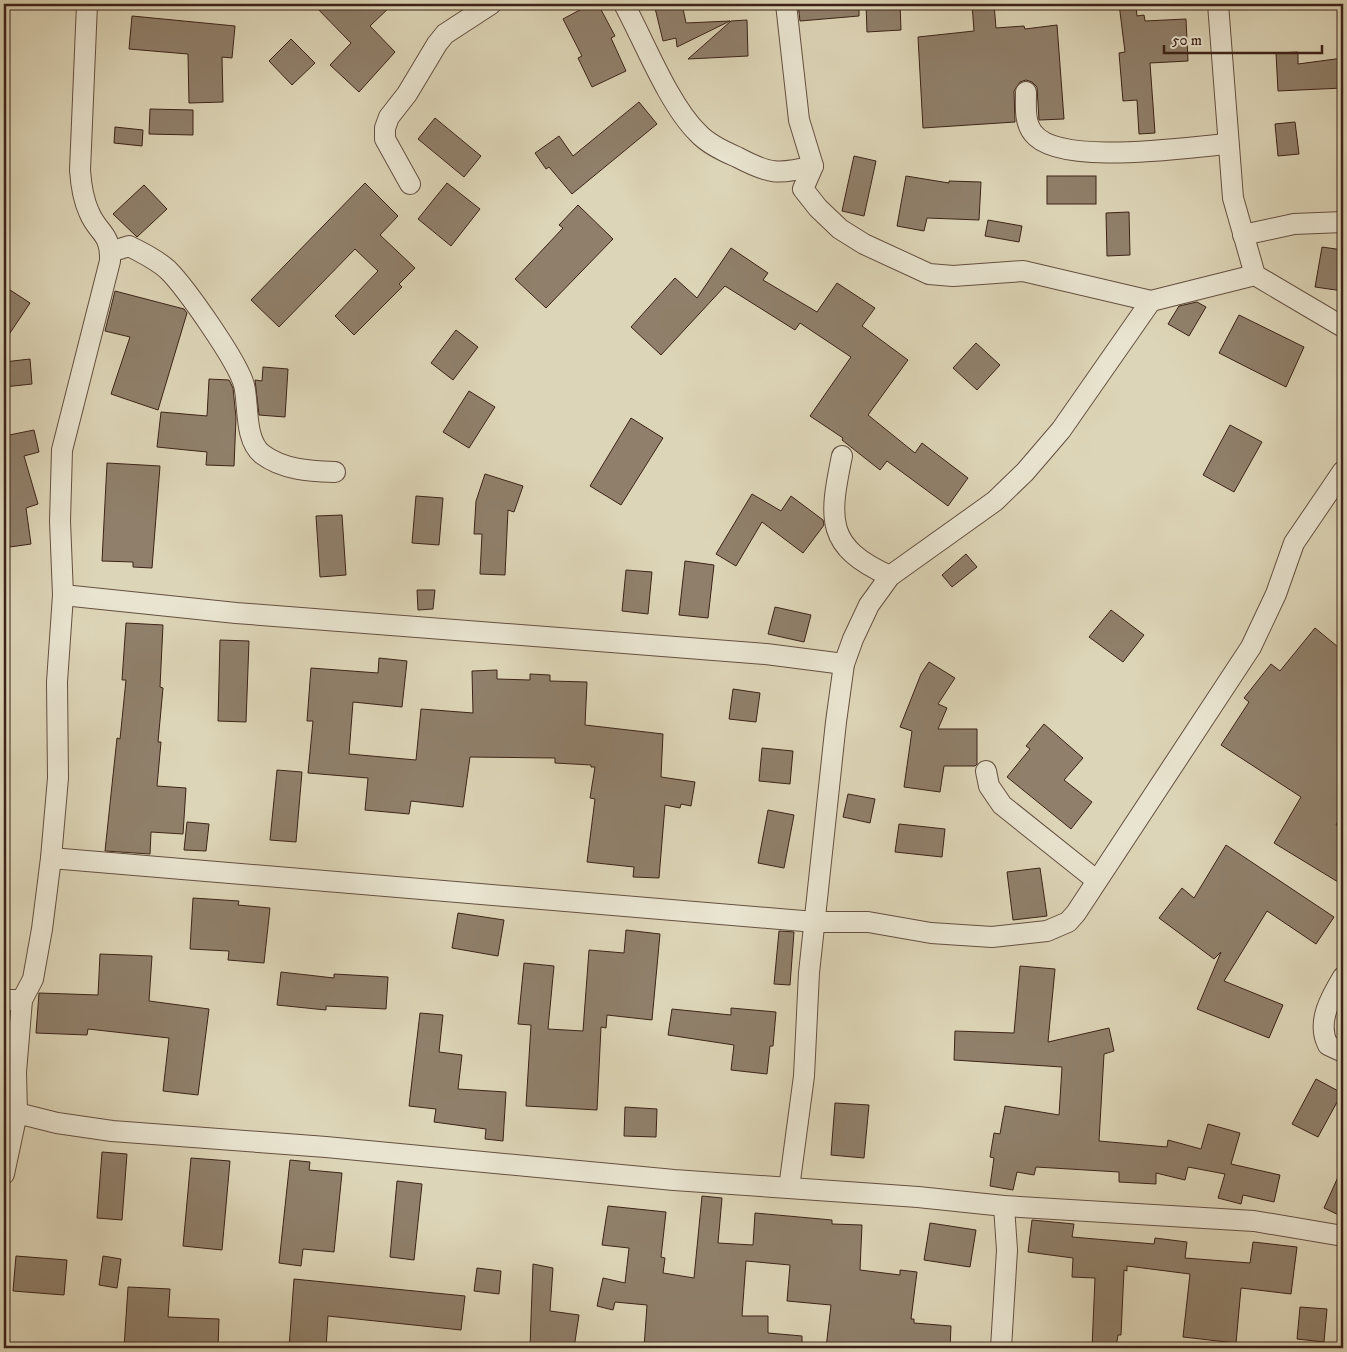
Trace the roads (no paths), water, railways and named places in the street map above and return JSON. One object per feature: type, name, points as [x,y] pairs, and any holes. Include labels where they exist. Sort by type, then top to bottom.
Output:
[{"type":"street","points":[[4,1174],[17,1114],[18,1038],[13,1000],[34,979],[51,858],[58,778],[57,682],[63,595],[60,521],[62,450],[110,261],[106,236],[89,214],[82,194],[80,170],[87,4]]},
{"type":"street","points":[[410,184],[385,138],[385,128],[389,116],[407,94],[445,34],[491,4]]},
{"type":"street","points":[[624,4],[668,88],[688,123],[698,134],[727,152],[766,170],[786,174],[813,166]]},
{"type":"street","points":[[786,4],[799,120],[813,166],[803,189],[818,208],[840,229],[909,266],[929,274],[953,276],[1022,271],[1151,301],[1254,275]]},
{"type":"street","points":[[1218,4],[1233,198],[1254,275],[1343,327]]},
{"type":"street","points":[[1026,92],[1026,112],[1033,135],[1064,149],[1110,153],[1228,144]]},
{"type":"street","points":[[1243,235],[1294,224],[1343,222]]},
{"type":"street","points":[[110,252],[129,246],[146,254],[168,270],[236,364],[244,385],[252,437],[262,454],[288,467],[335,472]]},
{"type":"street","points":[[789,1188],[804,1076],[806,1000],[844,664],[853,639],[870,606],[890,576],[995,501],[1025,472],[1061,430],[1151,301]]},
{"type":"street","points":[[842,456],[833,506],[838,536],[843,545],[855,556],[871,567],[890,576]]},
{"type":"street","points":[[51,858],[815,922],[868,922],[931,933],[992,937],[1048,931],[1068,922],[1250,647],[1276,594],[1294,543],[1343,471]]},
{"type":"street","points":[[63,595],[236,613],[766,654],[844,664]]},
{"type":"street","points":[[986,771],[989,786],[1002,805],[1096,880]]},
{"type":"street","points":[[1343,978],[1330,998],[1324,1020],[1324,1033],[1328,1045],[1343,1052]]},
{"type":"street","points":[[17,1114],[57,1123],[112,1131],[317,1146],[674,1180],[1004,1206],[1254,1221],[1343,1236]]},
{"type":"street","points":[[1002,1348],[1007,1250],[1004,1206]]}]
